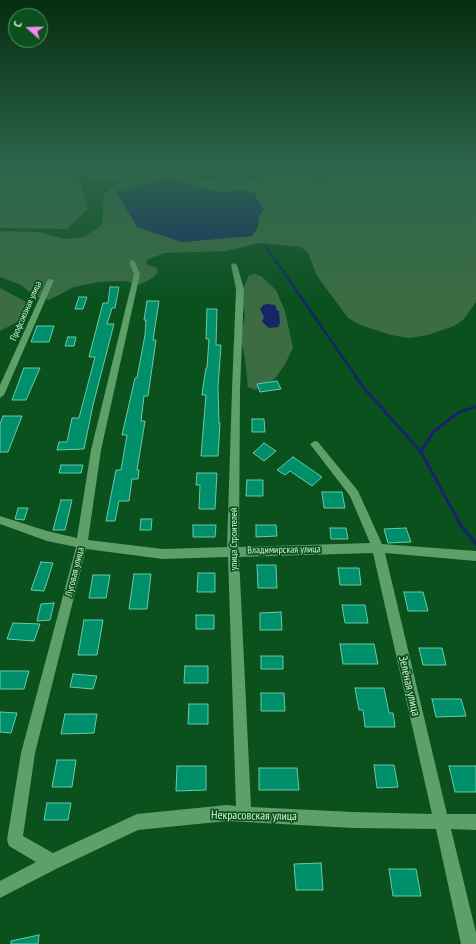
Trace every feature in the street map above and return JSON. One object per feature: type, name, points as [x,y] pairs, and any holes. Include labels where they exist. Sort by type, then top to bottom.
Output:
[{"type":"street","name":"Луговая улица","points":[[52,862],[15,840],[28,752],[82,544],[96,450],[137,274],[132,262]]},
{"type":"street","name":"улица Строителей","points":[[234,266],[240,289],[236,390],[233,552],[244,813]]},
{"type":"street","name":"Профсоюзная улица","points":[[0,395],[50,280]]},
{"type":"street","name":"Зелёная улица","points":[[315,444],[354,494],[378,548],[440,821],[470,944]]},
{"type":"street","name":"Владимирская улица","points":[[0,520],[47,536],[82,544],[163,554],[378,548],[476,556]]},
{"type":"street","name":"Некрасовская улица","points":[[0,890],[52,862],[137,822],[227,813],[353,820],[476,822]]},
{"type":"green space","points":[[0,215],[82,215],[67,229],[0,227]]},
{"type":"green space","points":[[103,215],[139,215],[181,242],[251,236],[258,227],[259,215],[476,215],[476,302],[464,319],[454,326],[428,335],[409,338],[391,335],[360,325],[348,318],[317,276],[308,253],[301,247],[260,243],[226,251],[164,253],[147,260],[146,264],[157,268],[158,272],[151,279],[139,285],[125,281],[99,282],[74,287],[49,300],[36,297],[21,285],[0,277],[0,231],[39,232],[65,239],[84,237],[102,225]]},
{"type":"green space","points":[[255,274],[261,276],[276,290],[285,311],[293,348],[275,379],[255,390],[248,387],[245,358],[240,336],[245,316],[241,294],[249,275]]},
{"type":"green space","points":[[0,288],[32,305],[21,320],[0,331]]},
{"type":"shaded area","points":[[130,215],[259,215],[258,227],[252,236],[181,242],[137,227]]},
{"type":"shaded area","points":[[263,305],[275,305],[279,311],[280,323],[278,327],[269,328],[262,322],[264,317],[260,309]]},
{"type":"building","points":[[110,287],[119,287],[115,308],[112,308],[107,324],[114,324],[93,405],[84,449],[57,450],[59,442],[67,442],[72,418],[79,418],[95,357],[89,357],[103,303],[108,303]]},
{"type":"building","points":[[79,297],[87,297],[83,309],[75,309]]},
{"type":"building","points":[[147,301],[159,301],[153,340],[156,340],[148,396],[144,396],[141,421],[145,421],[137,470],[139,470],[138,479],[132,479],[129,501],[119,501],[115,521],[106,521],[116,470],[121,470],[127,435],[122,435],[135,378],[137,378],[145,335],[146,320],[144,320]]},
{"type":"building","points":[[207,309],[217,309],[216,345],[221,345],[218,387],[220,423],[218,456],[201,456],[206,395],[202,395],[207,368],[209,339],[206,339]]},
{"type":"building","points":[[37,326],[54,326],[49,342],[31,342]]},
{"type":"building","points":[[68,337],[76,337],[74,346],[65,346]]},
{"type":"building","points":[[24,368],[40,368],[26,400],[12,400]]},
{"type":"building","points":[[277,381],[281,389],[260,392],[257,384]]},
{"type":"building","points":[[3,416],[22,416],[8,452],[0,452],[0,424]]},
{"type":"building","points":[[252,419],[264,419],[265,432],[252,432]]},
{"type":"building","points":[[264,443],[276,451],[264,461],[253,453]]},
{"type":"building","points":[[293,457],[322,477],[312,486],[290,471],[285,475],[277,470]]},
{"type":"building","points":[[61,465],[83,465],[81,473],[59,473]]},
{"type":"building","points":[[197,473],[217,473],[215,509],[199,509],[200,485],[196,485]]},
{"type":"building","points":[[247,480],[263,480],[263,496],[246,496]]},
{"type":"building","points":[[322,492],[342,492],[345,508],[324,508]]},
{"type":"building","points":[[61,500],[72,500],[65,530],[53,530]]},
{"type":"building","points":[[18,508],[28,508],[24,520],[15,519]]},
{"type":"building","points":[[141,519],[152,519],[151,530],[140,530]]},
{"type":"building","points":[[193,525],[216,525],[215,537],[193,537]]},
{"type":"building","points":[[256,525],[276,525],[277,536],[256,537]]},
{"type":"building","points":[[330,528],[346,528],[348,539],[331,539]]},
{"type":"building","points":[[406,528],[411,542],[388,543],[384,529]]},
{"type":"building","points":[[41,562],[53,563],[44,591],[31,590]]},
{"type":"building","points":[[257,565],[276,565],[277,588],[258,588]]},
{"type":"building","points":[[338,568],[359,568],[361,585],[340,585]]},
{"type":"building","points":[[198,573],[215,573],[215,592],[197,592]]},
{"type":"building","points":[[134,574],[151,574],[147,609],[129,609]]},
{"type":"building","points":[[93,575],[110,575],[106,598],[89,598]]},
{"type":"building","points":[[404,592],[423,592],[428,611],[408,611]]},
{"type":"building","points":[[54,603],[50,620],[37,621],[41,604]]},
{"type":"building","points":[[342,605],[365,605],[368,623],[345,623]]},
{"type":"building","points":[[281,612],[282,630],[260,630],[260,613]]},
{"type":"building","points":[[196,615],[214,615],[214,629],[196,629]]},
{"type":"building","points":[[84,620],[103,620],[97,655],[78,655]]},
{"type":"building","points":[[13,623],[40,624],[34,641],[7,639]]},
{"type":"building","points":[[340,644],[374,644],[378,664],[343,664]]},
{"type":"building","points":[[419,648],[442,648],[446,665],[423,665]]},
{"type":"building","points":[[261,656],[283,656],[283,669],[261,669]]},
{"type":"building","points":[[185,666],[208,666],[208,683],[184,683]]},
{"type":"building","points":[[0,671],[29,671],[24,689],[0,689]]},
{"type":"building","points":[[73,674],[97,676],[93,689],[70,687]]},
{"type":"building","points":[[355,688],[384,688],[389,713],[393,713],[395,727],[365,727],[363,710],[359,710]]},
{"type":"building","points":[[261,693],[284,693],[285,711],[261,711]]},
{"type":"building","points":[[432,699],[461,699],[466,716],[436,717]]},
{"type":"building","points":[[189,704],[208,704],[208,724],[188,724]]},
{"type":"building","points":[[0,712],[17,713],[11,733],[0,732]]},
{"type":"building","points":[[65,714],[97,714],[94,733],[61,734]]},
{"type":"building","points":[[57,760],[76,760],[72,787],[52,787]]},
{"type":"building","points":[[374,765],[394,765],[398,787],[377,788]]},
{"type":"building","points":[[177,766],[206,766],[206,790],[176,791]]},
{"type":"building","points":[[449,766],[476,766],[476,792],[455,792]]},
{"type":"building","points":[[259,768],[297,768],[299,790],[259,790]]},
{"type":"building","points":[[47,803],[71,803],[68,820],[44,820]]},
{"type":"building","points":[[321,863],[323,890],[296,890],[294,864]]},
{"type":"building","points":[[389,869],[416,869],[421,896],[393,896]]},
{"type":"building","points":[[39,935],[38,944],[11,944],[11,941]]},
{"type":"waterway","points":[[265,246],[276,262]]},
{"type":"waterway","points":[[276,261],[357,378]]},
{"type":"waterway","points":[[356,377],[421,452]]},
{"type":"waterway","points":[[421,452],[433,432],[459,412],[476,407]]},
{"type":"waterway","points":[[421,452],[460,524]]},
{"type":"waterway","points":[[459,523],[476,544]]}]
